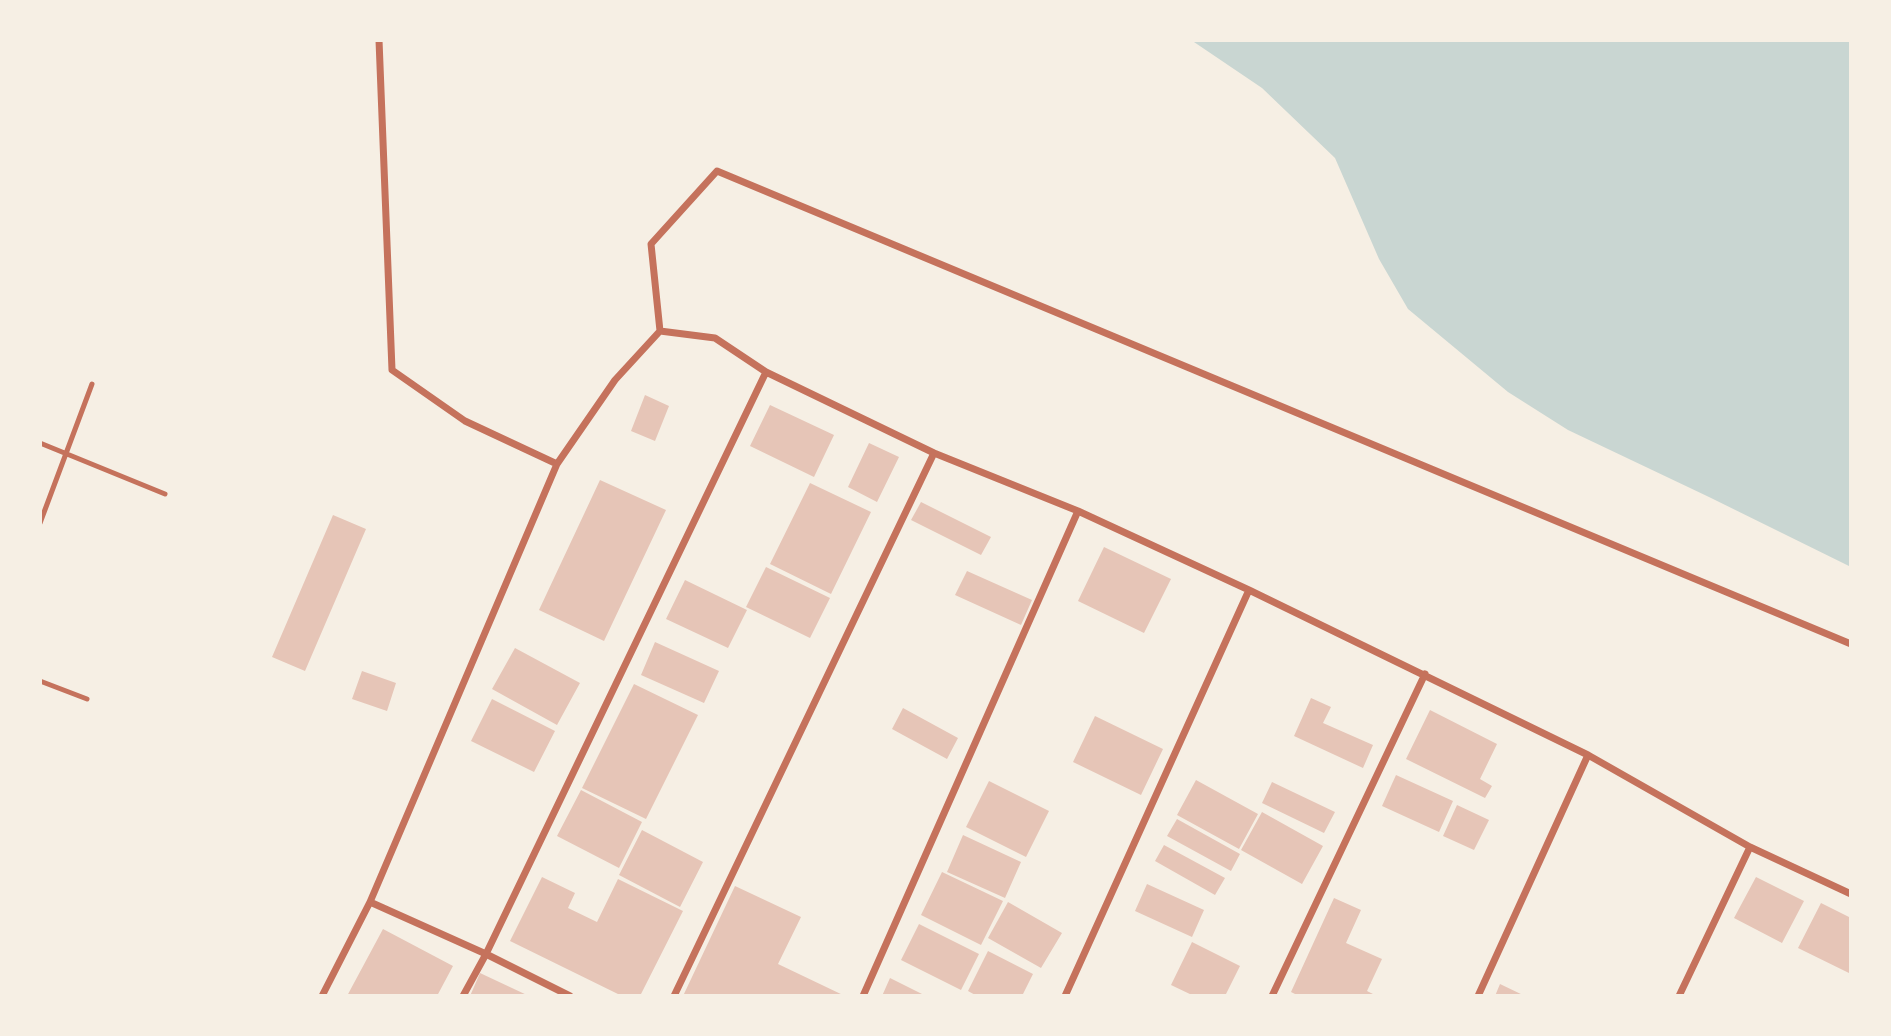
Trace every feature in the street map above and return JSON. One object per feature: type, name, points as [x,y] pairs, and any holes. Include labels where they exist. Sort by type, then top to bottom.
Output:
[{"type":"street","points":[[379,40],[392,370],[465,421],[556,464]]},
{"type":"street","points":[[322,996],[370,902],[556,464],[615,380],[660,331],[651,244],[717,172],[1851,644]]},
{"type":"street","points":[[660,331],[715,338],[766,372],[934,453],[1078,511],[1249,590],[1588,755],[1750,847],[1851,894]]},
{"type":"street","points":[[463,996],[486,954],[766,372]]},
{"type":"street","points":[[674,996],[934,453]]},
{"type":"street","points":[[863,996],[1078,511]]},
{"type":"street","points":[[1065,996],[1249,590]]},
{"type":"street","points":[[1272,996],[1424,674]]},
{"type":"street","points":[[1478,996],[1588,755]]},
{"type":"street","points":[[1679,996],[1750,847]]},
{"type":"street","points":[[370,902],[486,954],[570,996]]},
{"type":"lane","points":[[40,523],[92,384]]},
{"type":"lane","points":[[40,443],[164,494]]},
{"type":"lane","points":[[40,681],[88,699]]},
{"type":"shaded area","points":[[1191,40],[1851,40],[1851,567],[1568,430],[1508,392],[1408,309],[1379,259],[1335,158],[1262,88]]},
{"type":"building","points":[[645,395],[669,406],[655,441],[631,431]]},
{"type":"building","points":[[770,405],[834,435],[814,477],[750,446]]},
{"type":"building","points":[[869,443],[899,457],[877,502],[848,487]]},
{"type":"building","points":[[600,480],[666,510],[604,641],[539,610]]},
{"type":"building","points":[[810,483],[871,512],[831,594],[770,564]]},
{"type":"building","points":[[921,502],[991,537],[981,555],[911,520]]},
{"type":"building","points":[[333,515],[366,529],[305,671],[272,657]]},
{"type":"building","points":[[1104,547],[1171,579],[1144,633],[1078,601]]},
{"type":"building","points":[[766,567],[830,598],[810,638],[746,607]]},
{"type":"building","points":[[967,571],[1032,600],[1021,625],[955,595]]},
{"type":"building","points":[[685,580],[747,610],[728,648],[666,619]]},
{"type":"building","points":[[655,642],[719,671],[704,703],[641,675]]},
{"type":"building","points":[[515,648],[580,683],[557,725],[492,689]]},
{"type":"building","points":[[362,671],[396,683],[387,711],[352,699]]},
{"type":"building","points":[[634,684],[698,715],[646,819],[582,788]]},
{"type":"building","points":[[1311,698],[1331,707],[1323,723],[1373,745],[1363,768],[1294,736]]},
{"type":"building","points":[[492,699],[555,731],[534,772],[471,741]]},
{"type":"building","points":[[903,708],[958,738],[947,759],[892,729]]},
{"type":"building","points":[[1430,710],[1497,744],[1480,779],[1492,786],[1485,798],[1406,759]]},
{"type":"building","points":[[1095,716],[1163,749],[1141,795],[1073,762]]},
{"type":"building","points":[[1396,775],[1453,801],[1439,832],[1382,806]]},
{"type":"building","points":[[1196,780],[1258,814],[1239,849],[1177,815]]},
{"type":"building","points":[[989,781],[1049,811],[1026,857],[966,827]]},
{"type":"building","points":[[1272,782],[1335,812],[1324,833],[1262,803]]},
{"type":"building","points":[[581,790],[642,822],[619,868],[557,836]]},
{"type":"building","points":[[1457,805],[1489,820],[1474,850],[1443,836]]},
{"type":"building","points":[[1262,812],[1323,846],[1302,884],[1241,850]]},
{"type":"building","points":[[1177,819],[1240,854],[1231,871],[1167,836]]},
{"type":"building","points":[[642,830],[703,862],[680,907],[619,875]]},
{"type":"building","points":[[963,835],[1021,862],[1005,898],[947,872]]},
{"type":"building","points":[[1164,845],[1225,878],[1215,895],[1155,861]]},
{"type":"building","points":[[942,872],[1003,901],[981,945],[921,915]]},
{"type":"building","points":[[542,877],[575,893],[568,908],[597,922],[618,879],[683,911],[640,996],[622,996],[510,941]]},
{"type":"building","points":[[1756,877],[1804,901],[1782,943],[1734,918]]},
{"type":"building","points":[[1147,884],[1204,910],[1192,937],[1135,911]]},
{"type":"building","points":[[735,886],[801,917],[778,964],[845,996],[683,996]]},
{"type":"building","points":[[1334,898],[1361,910],[1346,943],[1382,959],[1367,991],[1377,996],[1299,996],[1291,992]]},
{"type":"building","points":[[1008,902],[1062,933],[1041,968],[988,938]]},
{"type":"building","points":[[1821,903],[1851,918],[1851,974],[1798,948]]},
{"type":"building","points":[[919,924],[979,954],[961,990],[901,960]]},
{"type":"building","points":[[383,929],[453,966],[437,996],[347,996]]},
{"type":"building","points":[[1192,942],[1240,966],[1225,996],[1194,996],[1171,985]]},
{"type":"building","points":[[988,951],[1033,974],[1022,996],[977,996],[968,991]]},
{"type":"building","points":[[480,973],[529,996],[470,996]]},
{"type":"building","points":[[890,978],[926,996],[882,996]]},
{"type":"building","points":[[1500,984],[1525,996],[1495,996]]}]
